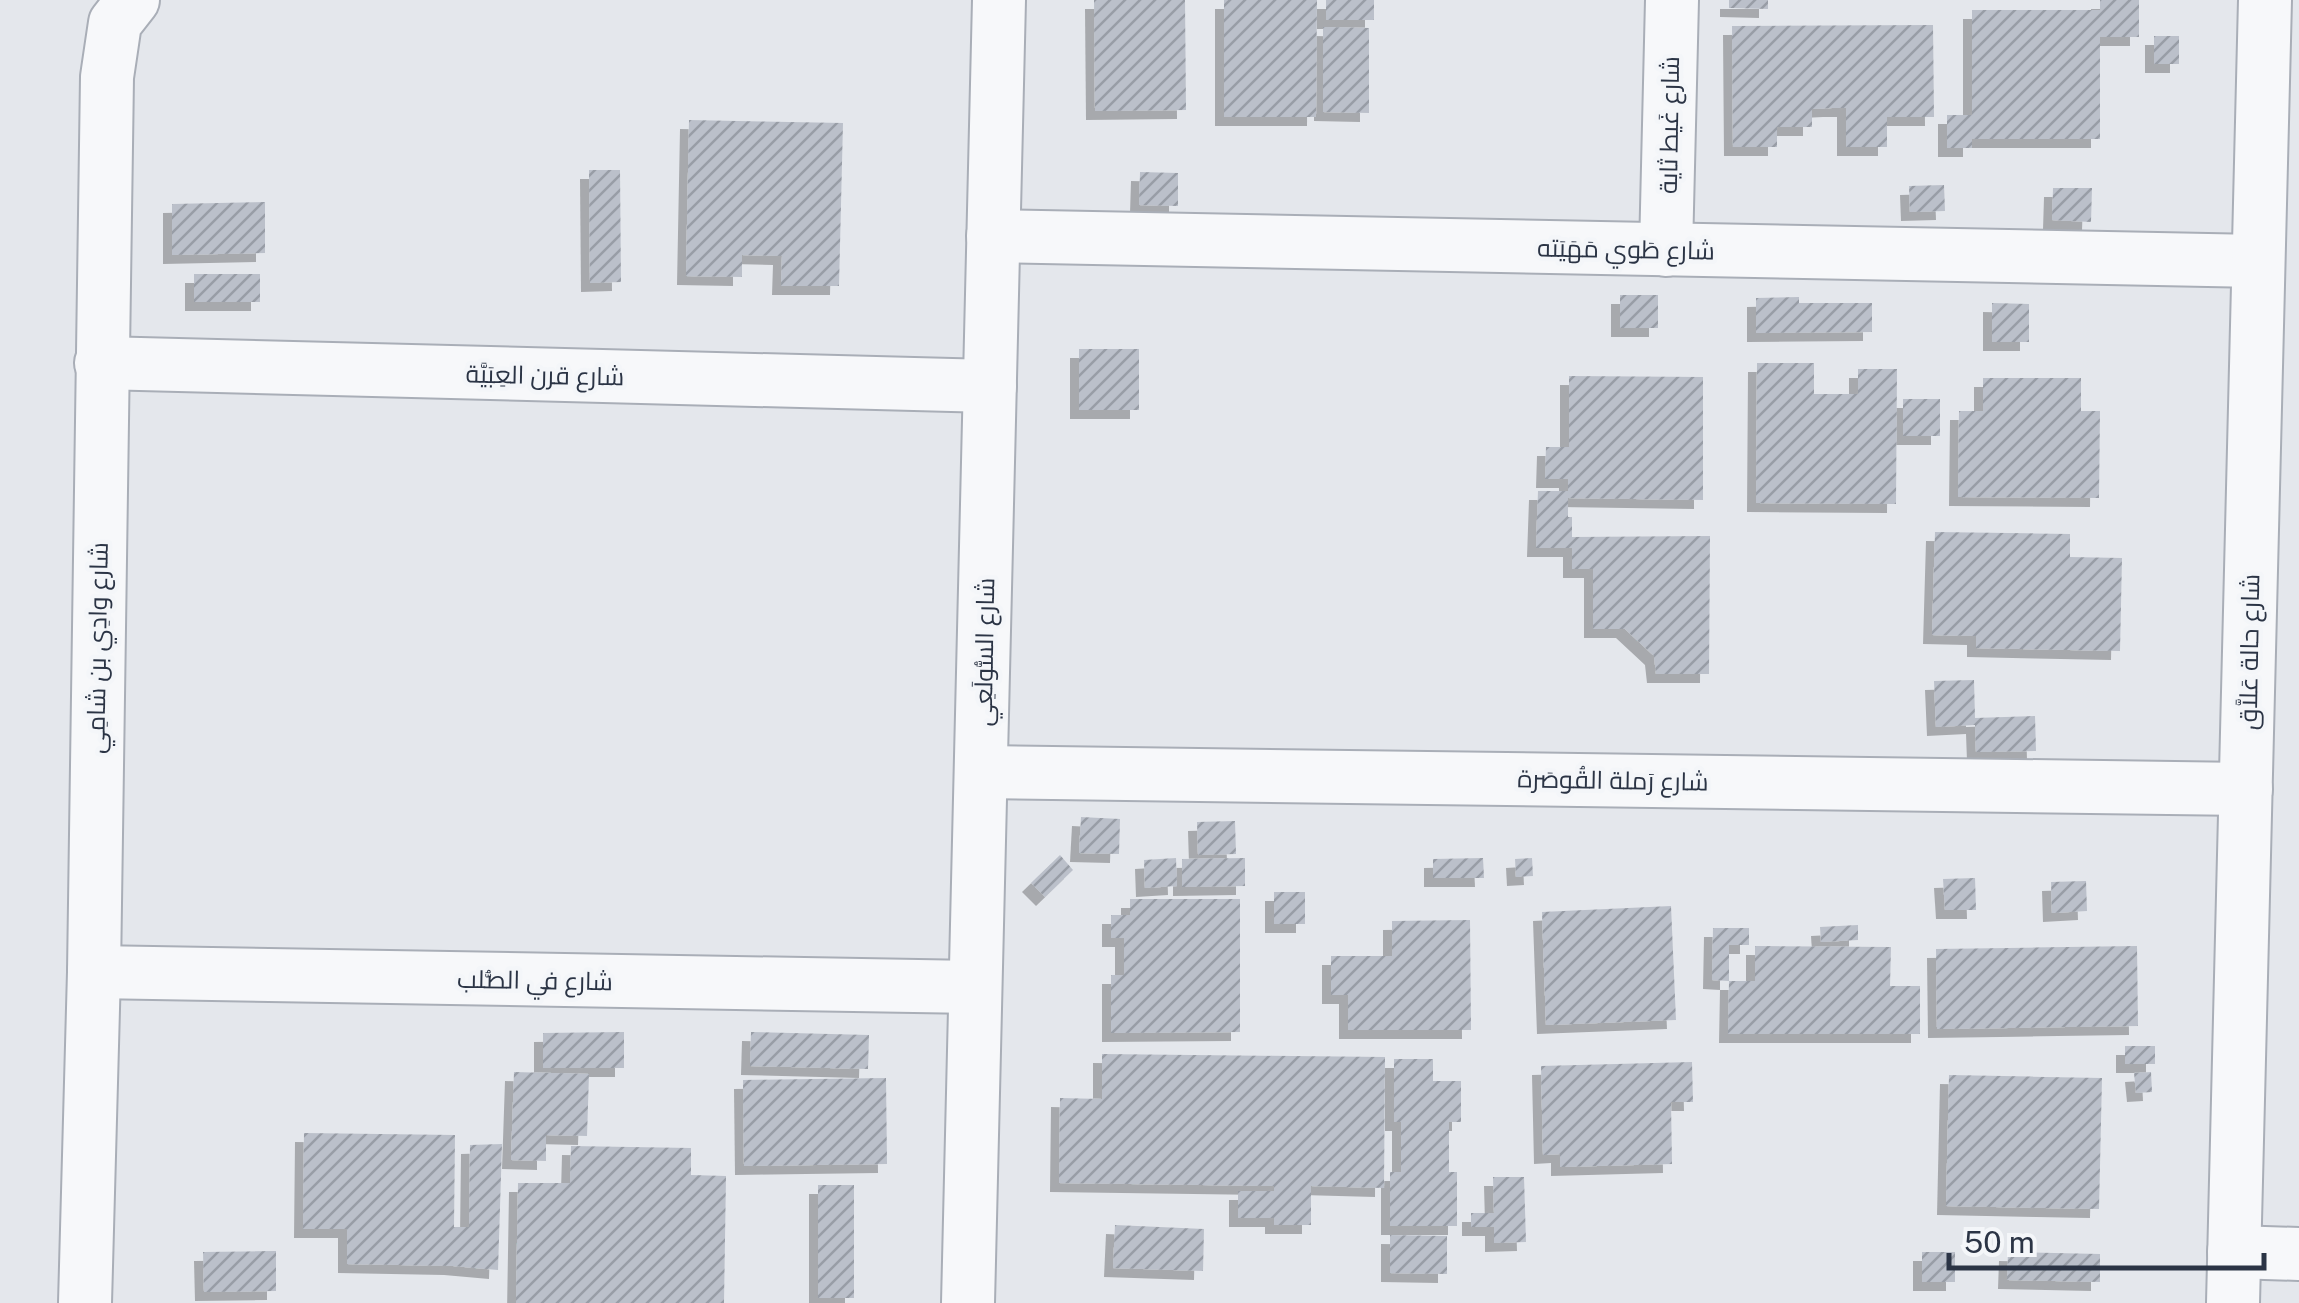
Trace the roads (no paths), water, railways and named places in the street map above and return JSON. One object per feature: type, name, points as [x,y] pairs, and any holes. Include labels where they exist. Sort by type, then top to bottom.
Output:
[{"type":"street","name":"شارع وادِي بن شامِي","points":[[85,1303],[94,972],[107,77],[115,22],[133,0]]},
{"type":"street","name":"شارع السُّولَعِي","points":[[968,1303],[999,0]]},
{"type":"street","name":"شارع غَيط ثاية","points":[[1666,250],[1672,0]]},
{"type":"street","name":"شارع حالة عَلاَّق","points":[[2234,1278],[2265,0]]},
{"type":"street","name":"شارع طَوي مَهَيَته","points":[[993,236],[2258,262]]},
{"type":"street","name":"شارع قرن العِبَيَّة","points":[[101,363],[990,386]]},
{"type":"street","name":"شارع رَملة القُوصَرة","points":[[980,772],[2246,788]]},
{"type":"street","name":"شارع في الصُّلب","points":[[94,972],[976,987]]},
{"type":"street","points":[[2234,1278],[2299,1254]]}]
